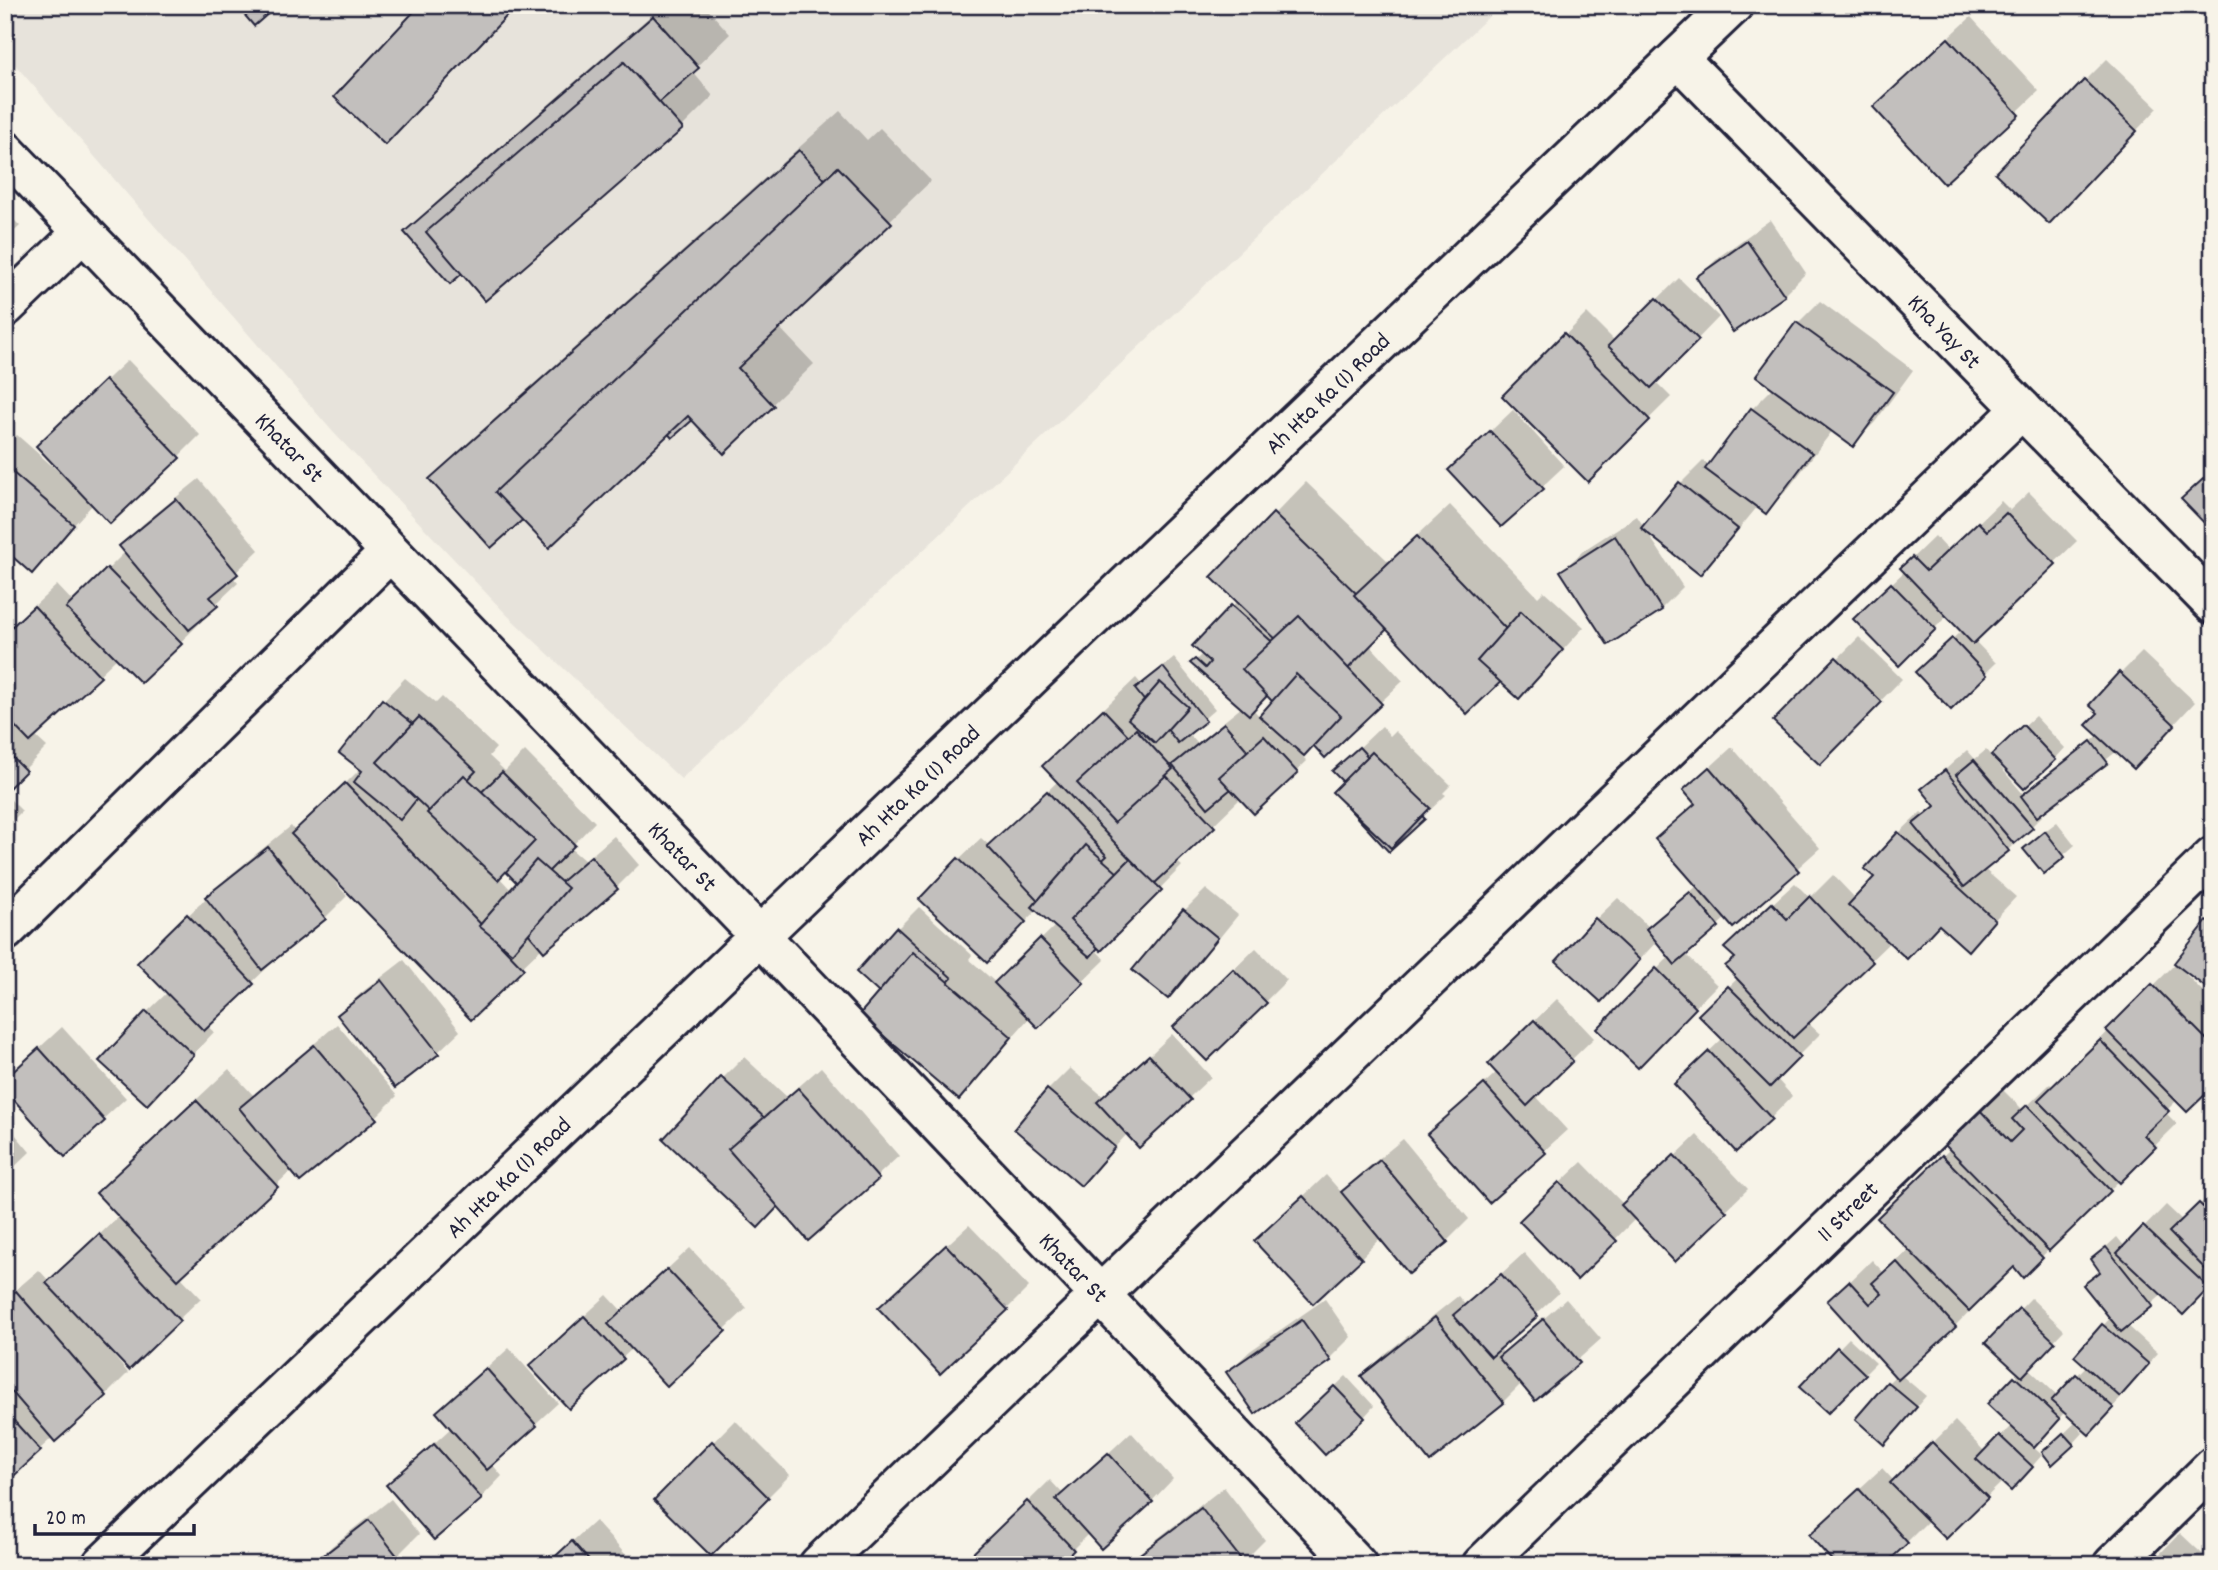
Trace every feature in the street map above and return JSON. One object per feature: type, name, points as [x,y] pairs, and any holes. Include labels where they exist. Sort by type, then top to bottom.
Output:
[{"type":"street","name":"Ah Hta Ka (1) Road","points":[[102,1565],[1733,5]]},
{"type":"street","name":"Kha Yay St","points":[[1678,58],[2213,604]]},
{"type":"street","name":"Khatar St","points":[[5,151],[760,936],[1357,1565]]},
{"type":"street","points":[[5,307],[83,232]]},
{"type":"street","points":[[819,1565],[2022,409]]},
{"type":"street","points":[[5,931],[390,552]]},
{"type":"street","name":"11 Street","points":[[1482,1565],[2213,857]]},
{"type":"street","points":[[2113,1565],[2213,1467]]},
{"type":"shaded area","points":[[5,5],[1501,5],[681,779],[507,615],[333,432],[5,53]]},
{"type":"building","points":[[236,5],[278,5],[254,26]]},
{"type":"building","points":[[420,5],[517,5],[385,145],[334,97]]},
{"type":"building","points":[[653,16],[699,68],[450,284],[404,232]]},
{"type":"building","points":[[1948,38],[2019,115],[1944,184],[1873,107]]},
{"type":"building","points":[[624,62],[683,129],[485,301],[426,232]]},
{"type":"building","points":[[2084,80],[2137,131],[2049,224],[1995,173]]},
{"type":"building","points":[[799,150],[858,217],[692,365],[720,396],[672,438],[647,409],[491,548],[429,479]]},
{"type":"building","points":[[838,167],[892,223],[738,368],[774,406],[724,454],[688,416],[549,548],[495,492]]},
{"type":"building","points":[[1747,241],[1785,296],[1733,332],[1696,277]]},
{"type":"building","points":[[1656,298],[1699,340],[1651,388],[1608,346]]},
{"type":"building","points":[[1796,322],[1893,392],[1853,447],[1756,376]]},
{"type":"building","points":[[1564,333],[1650,420],[1588,482],[1502,396]]},
{"type":"building","points":[[105,380],[180,458],[110,524],[36,446]]},
{"type":"building","points":[[1751,408],[1812,453],[1766,514],[1705,469]]},
{"type":"building","points":[[1490,431],[1544,489],[1501,527],[1448,470]]},
{"type":"building","points":[[5,466],[74,525],[32,574],[5,550]]},
{"type":"building","points":[[2213,470],[2213,532],[2181,499]]},
{"type":"building","points":[[1679,482],[1738,529],[1700,575],[1641,528]]},
{"type":"building","points":[[176,499],[238,574],[210,597],[218,606],[189,630],[119,546]]},
{"type":"building","points":[[1273,513],[1390,626],[1328,689],[1211,577]]},
{"type":"building","points":[[2006,513],[2056,564],[1973,644],[1900,568],[1912,557],[1926,571],[1978,522],[1987,531]]},
{"type":"building","points":[[1417,536],[1530,654],[1467,714],[1354,595]]},
{"type":"building","points":[[1615,536],[1662,610],[1608,645],[1560,571]]},
{"type":"building","points":[[107,568],[182,644],[141,683],[66,608]]},
{"type":"building","points":[[1891,583],[1936,629],[1899,666],[1853,619]]},
{"type":"building","points":[[1231,605],[1297,664],[1249,715],[1190,663],[1195,659],[1205,668],[1210,662],[1192,646]]},
{"type":"building","points":[[34,606],[101,677],[30,742],[5,716],[5,633]]},
{"type":"building","points":[[1521,611],[1563,650],[1519,699],[1477,661]]},
{"type":"building","points":[[1299,616],[1382,704],[1325,758],[1242,669]]},
{"type":"building","points":[[1952,638],[1987,675],[1951,710],[1915,672]]},
{"type":"building","points":[[1836,657],[1882,702],[1820,765],[1773,721]]},
{"type":"building","points":[[1163,667],[1206,721],[1178,743],[1135,689]]},
{"type":"building","points":[[2119,672],[2175,725],[2134,769],[2086,725],[2098,713],[2089,705]]},
{"type":"building","points":[[1296,674],[1341,716],[1304,756],[1259,716]]},
{"type":"building","points":[[1160,682],[1188,707],[1155,743],[1128,719]]},
{"type":"building","points":[[382,699],[452,755],[400,820],[354,782],[362,771],[339,753]]},
{"type":"building","points":[[1103,709],[1215,827],[1154,884],[1042,766]]},
{"type":"building","points":[[419,717],[476,771],[434,816],[377,762]]},
{"type":"building","points":[[1224,723],[1260,765],[1208,808],[1172,765]]},
{"type":"building","points":[[2023,725],[2056,760],[2024,789],[1991,755]]},
{"type":"building","points":[[1136,729],[1173,769],[1114,823],[1077,783]]},
{"type":"building","points":[[1264,736],[1298,773],[1254,814],[1219,777]]},
{"type":"building","points":[[2091,741],[2108,763],[2037,817],[2021,796]]},
{"type":"building","points":[[1359,747],[1425,819],[1389,852],[1339,798],[1350,789],[1332,771]]},
{"type":"building","points":[[5,750],[26,771],[5,792]]},
{"type":"building","points":[[1372,752],[1430,808],[1391,848],[1332,792]]},
{"type":"building","points":[[1974,760],[2033,828],[2014,844],[1956,775]]},
{"type":"building","points":[[1709,767],[1799,871],[1733,928],[1655,839],[1695,804],[1683,790]]},
{"type":"building","points":[[1945,770],[2009,851],[1964,887],[1913,824],[1935,806],[1921,789]]},
{"type":"building","points":[[502,772],[575,845],[527,893],[454,819]]},
{"type":"building","points":[[464,775],[535,841],[498,880],[427,813]]},
{"type":"building","points":[[345,783],[524,969],[471,1020],[291,834]]},
{"type":"building","points":[[1047,791],[1107,856],[1047,910],[987,846]]},
{"type":"building","points":[[2045,831],[2065,857],[2044,874],[2023,849]]},
{"type":"building","points":[[1898,832],[1995,920],[1968,951],[1939,925],[1907,959],[1848,905],[1874,877],[1864,869]]},
{"type":"building","points":[[1086,845],[1143,895],[1090,957],[1032,907]]},
{"type":"building","points":[[268,847],[326,919],[262,970],[205,897]]},
{"type":"building","points":[[591,856],[618,889],[544,952],[517,920]]},
{"type":"building","points":[[958,858],[1026,922],[987,963],[919,899]]},
{"type":"building","points":[[1130,859],[1162,890],[1101,951],[1070,920]]},
{"type":"building","points":[[536,860],[568,888],[512,953],[479,926]]},
{"type":"building","points":[[1690,892],[1719,927],[1675,965],[1646,929]]},
{"type":"building","points":[[1810,896],[1873,962],[1793,1038],[1725,966],[1735,958],[1724,948],[1772,903],[1787,919]]},
{"type":"building","points":[[1183,909],[1218,938],[1168,999],[1132,970]]},
{"type":"building","points":[[187,914],[254,984],[204,1031],[137,963]]},
{"type":"building","points":[[1595,918],[1640,960],[1601,1002],[1556,961]]},
{"type":"building","points":[[2207,921],[2213,925],[2213,993],[2174,963]]},
{"type":"building","points":[[896,927],[952,978],[911,1022],[856,972]]},
{"type":"building","points":[[1040,938],[1084,983],[1038,1028],[994,983]]},
{"type":"building","points":[[913,952],[1012,1037],[959,1100],[859,1015]]},
{"type":"building","points":[[1656,968],[1696,1008],[1638,1068],[1597,1029]]},
{"type":"building","points":[[1233,969],[1267,1003],[1207,1061],[1173,1027]]},
{"type":"building","points":[[381,980],[439,1054],[395,1088],[337,1015]]},
{"type":"building","points":[[2152,984],[2213,1046],[2213,1087],[2187,1112],[2106,1030]]},
{"type":"building","points":[[1728,986],[1800,1057],[1770,1087],[1698,1015]]},
{"type":"building","points":[[146,1011],[194,1055],[147,1105],[99,1061]]},
{"type":"building","points":[[1534,1020],[1573,1061],[1527,1106],[1488,1064]]},
{"type":"building","points":[[2100,1040],[2169,1111],[2144,1135],[2156,1147],[2120,1183],[2038,1100]]},
{"type":"building","points":[[314,1045],[377,1119],[300,1182],[239,1108]]},
{"type":"building","points":[[39,1048],[105,1121],[65,1157],[5,1090],[5,1079]]},
{"type":"building","points":[[1709,1051],[1772,1119],[1736,1152],[1674,1084]]},
{"type":"building","points":[[1149,1055],[1191,1100],[1139,1148],[1097,1102]]},
{"type":"building","points":[[721,1077],[788,1140],[780,1149],[808,1175],[758,1228],[663,1139]]},
{"type":"building","points":[[1484,1084],[1546,1153],[1489,1203],[1427,1134]]},
{"type":"building","points":[[798,1088],[879,1179],[808,1241],[728,1149]]},
{"type":"building","points":[[1047,1089],[1115,1147],[1081,1186],[1014,1129]]},
{"type":"building","points":[[196,1100],[278,1187],[178,1280],[96,1193]]},
{"type":"building","points":[[2027,1105],[2111,1191],[2049,1251],[1942,1142],[1977,1107],[2010,1142],[2022,1130],[2012,1119]]},
{"type":"building","points":[[1674,1155],[1727,1212],[1675,1262],[1621,1205]]},
{"type":"building","points":[[1942,1155],[2043,1258],[2023,1278],[2014,1267],[1969,1311],[1877,1218]]},
{"type":"building","points":[[1380,1160],[1448,1242],[1409,1274],[1341,1192]]},
{"type":"building","points":[[1559,1182],[1617,1241],[1577,1280],[1519,1221]]},
{"type":"building","points":[[1303,1196],[1362,1259],[1313,1304],[1254,1241]]},
{"type":"building","points":[[2199,1203],[2213,1217],[2213,1277],[2169,1232]]},
{"type":"building","points":[[2143,1226],[2209,1288],[2183,1315],[2117,1253]]},
{"type":"building","points":[[99,1234],[180,1321],[129,1370],[46,1283]]},
{"type":"building","points":[[946,1245],[1008,1310],[940,1374],[878,1308]]},
{"type":"building","points":[[2106,1247],[2153,1306],[2121,1332],[2083,1285],[2100,1272],[2091,1259]]},
{"type":"building","points":[[1896,1261],[1956,1327],[1898,1380],[1827,1301],[1849,1281],[1870,1304],[1882,1294],[1872,1283]]},
{"type":"building","points":[[667,1269],[726,1331],[667,1387],[608,1324]]},
{"type":"building","points":[[1501,1274],[1538,1316],[1491,1357],[1453,1315]]},
{"type":"building","points":[[16,1291],[107,1396],[55,1442],[5,1384],[5,1300]]},
{"type":"building","points":[[2019,1308],[2055,1342],[2022,1377],[1985,1343]]},
{"type":"building","points":[[584,1316],[624,1359],[569,1409],[529,1366]]},
{"type":"building","points":[[1435,1317],[1504,1403],[1430,1462],[1361,1376]]},
{"type":"building","points":[[1543,1319],[1580,1363],[1535,1401],[1498,1357]]},
{"type":"building","points":[[1302,1320],[1331,1361],[1255,1414],[1226,1372]]},
{"type":"building","points":[[2102,1324],[2149,1364],[2120,1397],[2074,1356]]},
{"type":"building","points":[[1837,1347],[1866,1375],[1828,1413],[1799,1387]]},
{"type":"building","points":[[486,1368],[537,1426],[487,1470],[436,1412]]},
{"type":"building","points":[[2076,1374],[2114,1408],[2089,1435],[2051,1401]]},
{"type":"building","points":[[2014,1376],[2060,1419],[2034,1448],[1987,1404]]},
{"type":"building","points":[[1887,1382],[1917,1407],[1884,1445],[1855,1419]]},
{"type":"building","points":[[1334,1386],[1365,1418],[1325,1455],[1295,1423]]},
{"type":"building","points":[[5,1411],[41,1451],[5,1484]]},
{"type":"building","points":[[2063,1433],[2074,1445],[2052,1465],[2042,1452]]},
{"type":"building","points":[[1999,1435],[2033,1467],[2011,1491],[1976,1459]]},
{"type":"building","points":[[712,1441],[769,1498],[711,1556],[654,1500]]},
{"type":"building","points":[[1932,1442],[1988,1498],[1946,1539],[1890,1483]]},
{"type":"building","points":[[434,1444],[482,1499],[434,1540],[386,1485]]},
{"type":"building","points":[[1108,1453],[1153,1502],[1101,1549],[1056,1499]]},
{"type":"building","points":[[1859,1489],[1908,1543],[1884,1565],[1836,1565],[1809,1535]]},
{"type":"building","points":[[1027,1501],[1074,1550],[1059,1565],[975,1565],[968,1558]]},
{"type":"building","points":[[1201,1508],[1244,1563],[1136,1565],[1132,1560]]},
{"type":"building","points":[[369,1520],[398,1557],[389,1565],[311,1565]]},
{"type":"building","points":[[572,1541],[593,1565],[546,1565]]},
{"type":"building","points":[[2157,1554],[2168,1565],[2146,1565]]}]
